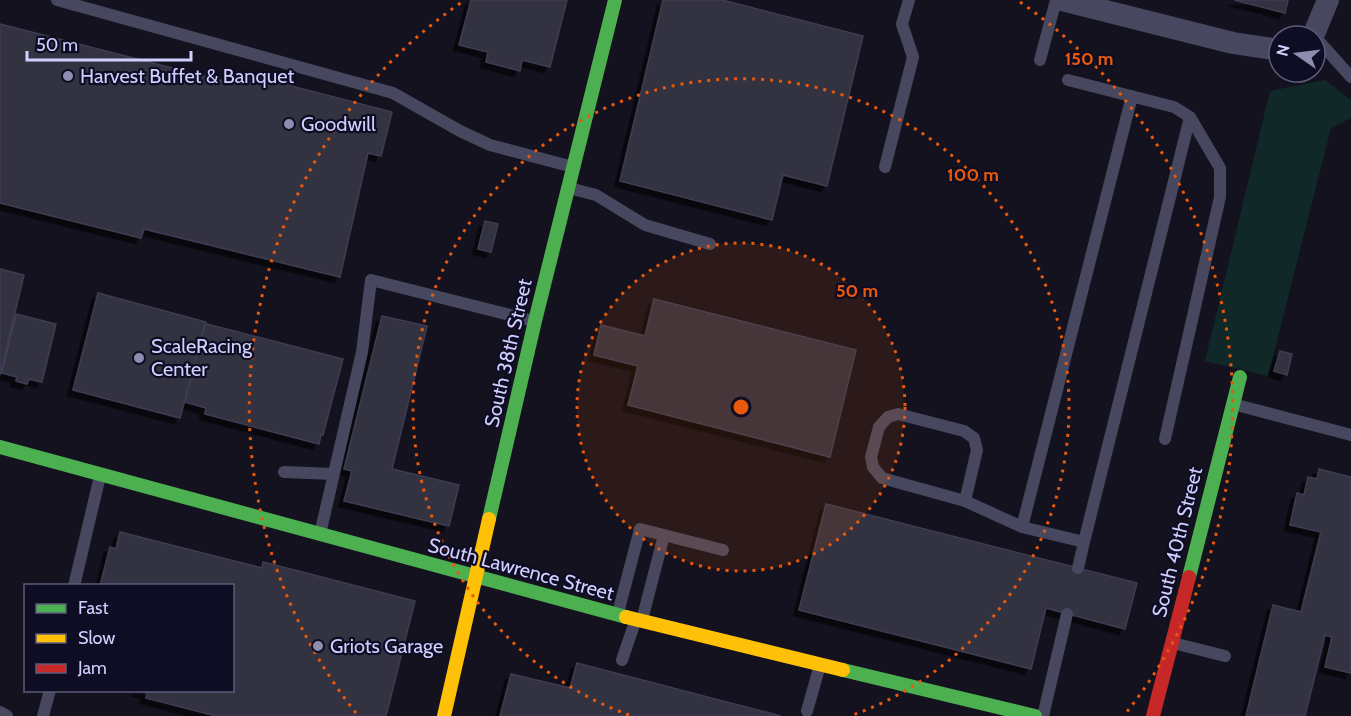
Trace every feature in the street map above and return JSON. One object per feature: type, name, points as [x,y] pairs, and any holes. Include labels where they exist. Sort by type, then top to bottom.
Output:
[{"type":"street","name":"South 38th Street","points":[[444,716],[535,321],[615,0]]},
{"type":"street","points":[[1062,0],[1233,44],[1267,50]]},
{"type":"street","points":[[1319,24],[1328,0]]},
{"type":"street","name":"South 40th Street","points":[[1153,716],[1240,377]]},
{"type":"street","name":"South Lawrence Street","points":[[0,447],[617,615],[1035,716]]},
{"type":"lane","points":[[57,0],[393,93],[460,131],[490,145],[512,153],[573,167]]},
{"type":"lane","points":[[885,167],[913,57],[902,24],[909,0]]},
{"type":"lane","points":[[1040,60],[1056,0]]},
{"type":"lane","points":[[1327,50],[1351,77]]},
{"type":"lane","points":[[1068,80],[1174,107],[1190,117],[1220,168],[1220,197],[1165,439]]},
{"type":"lane","points":[[1022,527],[1132,96]]},
{"type":"lane","points":[[1078,568],[1190,117]]},
{"type":"lane","points":[[568,188],[596,195],[645,225],[710,244]]},
{"type":"lane","points":[[320,535],[362,352],[371,280],[535,321]]},
{"type":"lane","points":[[1233,404],[1351,435]]},
{"type":"lane","points":[[965,501],[977,450],[974,438],[964,431],[898,414],[888,417],[879,427],[871,457],[873,467],[882,478],[965,501],[1022,527],[1084,543]]},
{"type":"lane","points":[[284,472],[334,474]]},
{"type":"lane","points":[[74,584],[100,473]]},
{"type":"lane","points":[[617,615],[640,529],[723,549]]},
{"type":"lane","points":[[622,660],[639,620],[664,535]]},
{"type":"lane","points":[[1043,716],[1067,614]]},
{"type":"lane","points":[[1172,643],[1225,656]]},
{"type":"lane","points":[[807,711],[820,664]]},
{"type":"lane","points":[[43,716],[49,692]]},
{"type":"lane","points":[[0,712],[7,716]]},
{"type":"green space","points":[[1327,82],[1351,100],[1351,118],[1331,128],[1268,376],[1205,361],[1270,91],[1305,84],[1327,84]]},
{"type":"building","points":[[471,0],[567,0],[550,67],[522,60],[520,71],[486,62],[488,52],[459,45]]},
{"type":"building","points":[[663,0],[722,0],[863,36],[827,186],[783,175],[772,220],[620,181]]},
{"type":"building","points":[[1234,0],[1288,0],[1285,13]]},
{"type":"building","points":[[0,24],[235,84],[238,72],[392,112],[381,156],[368,153],[340,277],[144,229],[141,238],[0,203]]},
{"type":"building","points":[[485,221],[498,224],[491,252],[478,249]]},
{"type":"building","points":[[0,269],[24,275],[0,375]]},
{"type":"building","name":"ScaleRacing Center","points":[[98,293],[206,322],[180,418],[73,390]]},
{"type":"building","points":[[654,299],[856,350],[830,457],[628,405],[638,366],[594,355],[601,325],[645,336]]},
{"type":"building","points":[[16,314],[56,324],[42,382],[29,379],[27,384],[16,381],[17,377],[2,373]]},
{"type":"building","points":[[382,316],[427,326],[392,469],[459,485],[449,526],[344,501],[352,471],[344,469]]},
{"type":"building","points":[[207,324],[343,359],[319,444],[205,414],[206,408],[185,402],[204,326]]},
{"type":"building","points":[[1280,351],[1292,354],[1287,375],[1274,371]]},
{"type":"building","points":[[1319,469],[1351,477],[1351,673],[1325,667],[1332,637],[1325,635],[1305,716],[1246,716],[1273,605],[1301,612],[1321,532],[1290,525],[1297,493],[1304,495],[1308,477],[1317,479]]},
{"type":"building","points":[[826,504],[1137,583],[1125,629],[1046,608],[1031,669],[799,610]]},
{"type":"building","name":"Griots Garage","points":[[120,532],[262,568],[263,562],[415,601],[386,716],[216,716],[146,698],[147,693],[143,692],[234,692],[234,584],[101,584],[110,547],[116,549]]},
{"type":"building","points":[[577,663],[781,716],[500,716],[511,674],[570,688]]},
{"type":"traffic: fast","points":[[489,519],[535,321],[615,0]]},
{"type":"traffic: fast","points":[[1189,577],[1240,377]]},
{"type":"traffic: fast","points":[[0,447],[626,617]]},
{"type":"traffic: fast","points":[[843,670],[1035,716]]},
{"type":"traffic: slow","points":[[444,716],[489,519]]},
{"type":"traffic: slow","points":[[626,617],[843,670]]},
{"type":"traffic: jam","points":[[1153,716],[1189,577]]},
{"type":"place","name":"Harvest Buffet & Banquet","points":[[68,76]]},
{"type":"place","name":"Goodwill","points":[[289,124]]},
{"type":"place","name":"ScaleRacing Center","points":[[139,358]]},
{"type":"place","name":"Griots Garage","points":[[318,646]]}]
